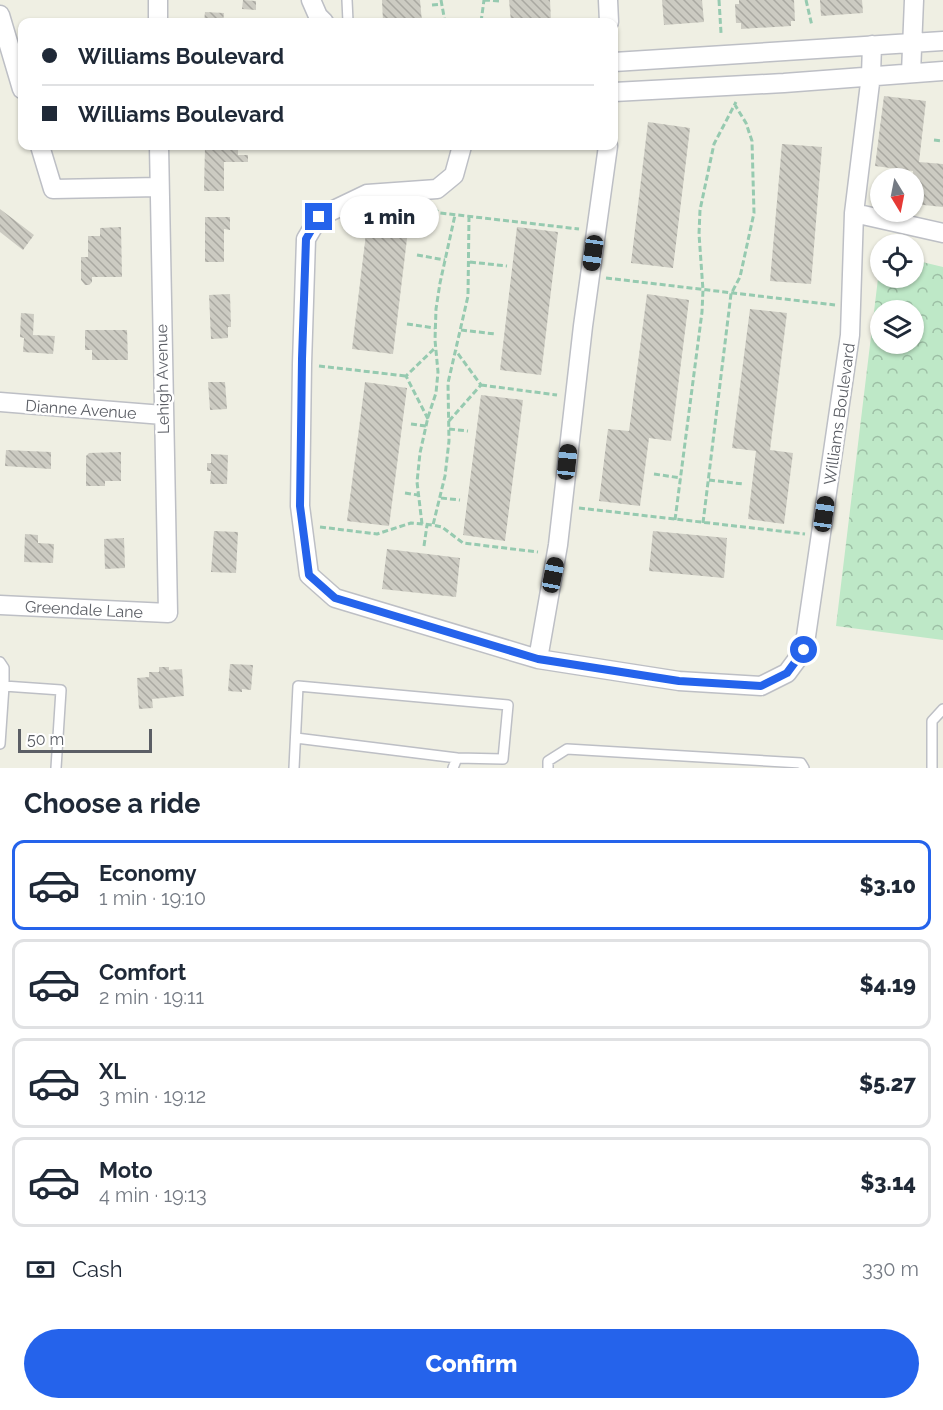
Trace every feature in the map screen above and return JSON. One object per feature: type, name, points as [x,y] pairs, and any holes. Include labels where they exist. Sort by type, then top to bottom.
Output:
[{"type":"street","points":[[158,0],[158,18]]},
{"type":"street","points":[[311,0],[320,18]]},
{"type":"street","points":[[608,0],[609,18]]},
{"type":"street","points":[[911,73],[914,0]]},
{"type":"street","points":[[0,15],[18,76]]},
{"type":"street","points":[[618,62],[943,42]]},
{"type":"street","name":"Williams Boulevard","points":[[461,150],[453,175],[437,189],[367,194],[319,217],[306,239],[300,506],[309,575],[335,598],[538,659],[679,681],[761,686],[787,673],[804,650],[850,335],[854,213],[871,75],[872,45]]},
{"type":"street","points":[[618,92],[943,71]]},
{"type":"street","points":[[41,150],[53,189],[159,187]]},
{"type":"street","name":"Lehigh Avenue","points":[[159,150],[168,613]]},
{"type":"street","points":[[538,659],[557,554],[590,275],[607,150]]},
{"type":"street","points":[[854,213],[943,233]]},
{"type":"street","name":"Dianne Avenue","points":[[0,402],[163,415]]},
{"type":"street","name":"Greendale Lane","points":[[0,605],[168,613]]},
{"type":"lane","points":[[347,0],[348,18]]},
{"type":"lane","points":[[0,662],[4,668],[0,744]]},
{"type":"lane","points":[[4,686],[61,690],[56,768]]},
{"type":"lane","points":[[294,768],[298,686],[508,705],[503,759],[457,758],[296,738]]},
{"type":"lane","points":[[932,768],[932,721],[943,709]]},
{"type":"lane","points":[[548,768],[548,761],[567,749],[801,763],[804,768]]},
{"type":"lane","points":[[453,768],[457,758]]},
{"type":"path","points":[[482,18],[484,0],[500,0]]},
{"type":"path","points":[[719,0],[721,33]]},
{"type":"path","points":[[806,0],[812,27]]},
{"type":"path","points":[[432,5],[441,2],[444,18]]},
{"type":"path","points":[[675,519],[703,290],[699,234],[700,210],[714,144],[735,105],[736,86]]},
{"type":"path","points":[[703,523],[731,294],[740,277],[754,213],[752,141],[746,123],[735,105]]},
{"type":"path","points":[[934,140],[943,141]]},
{"type":"path","points":[[432,208],[440,213],[596,230]]},
{"type":"path","points":[[424,546],[425,525],[417,482],[420,453],[438,383],[435,328],[440,283],[455,215]]},
{"type":"path","points":[[433,525],[441,498],[448,453],[448,383],[468,296],[469,216]]},
{"type":"path","points":[[417,255],[445,260]]},
{"type":"path","points":[[470,262],[507,266]]},
{"type":"path","points":[[590,275],[851,307]]},
{"type":"path","points":[[407,324],[435,328]]},
{"type":"path","points":[[461,330],[495,334]]},
{"type":"path","points":[[406,376],[435,348]]},
{"type":"path","points":[[456,351],[481,385],[575,397]]},
{"type":"path","points":[[302,364],[406,376]]},
{"type":"path","points":[[406,376],[428,419]]},
{"type":"path","points":[[448,421],[481,385]]},
{"type":"path","points":[[411,424],[426,426]]},
{"type":"path","points":[[449,429],[468,431]]},
{"type":"path","points":[[654,474],[681,478]]},
{"type":"path","points":[[708,480],[743,484]]},
{"type":"path","points":[[405,493],[418,495]]},
{"type":"path","points":[[441,498],[460,500]]},
{"type":"path","points":[[562,506],[820,536]]},
{"type":"path","points":[[303,527],[329,527],[377,534],[411,524],[433,525],[442,527],[463,543],[557,554]]},
{"type":"green space","points":[[924,262],[943,267],[943,640],[836,626],[870,345],[870,354],[924,354],[924,300],[875,300],[877,288],[924,288]]},
{"type":"building","points":[[243,0],[256,1],[256,10],[242,9]]},
{"type":"building","points":[[382,0],[420,0],[422,18],[383,18]]},
{"type":"building","points":[[509,0],[550,0],[551,18],[511,18]]},
{"type":"building","points":[[662,0],[702,0],[704,22],[664,25]]},
{"type":"building","points":[[739,0],[794,0],[795,21],[791,21],[791,26],[741,29],[741,23],[736,23],[735,4],[739,4]]},
{"type":"building","points":[[820,0],[862,0],[863,13],[821,16]]},
{"type":"building","points":[[205,12],[224,13],[223,18],[204,18]]},
{"type":"building","points":[[884,96],[926,101],[919,162],[943,164],[943,207],[924,205],[924,168],[875,166]]},
{"type":"building","points":[[648,122],[690,128],[673,268],[631,263]]},
{"type":"building","points":[[782,144],[822,147],[811,284],[770,281]]},
{"type":"building","points":[[205,150],[238,150],[238,155],[248,155],[248,162],[224,162],[224,191],[204,191]]},
{"type":"building","points":[[0,209],[34,235],[23,250],[0,232]]},
{"type":"building","points":[[369,209],[410,214],[393,354],[352,349]]},
{"type":"building","points":[[205,217],[230,217],[230,230],[224,229],[224,262],[205,262]]},
{"type":"building","points":[[121,227],[122,277],[92,277],[92,282],[85,285],[81,280],[81,257],[88,257],[88,236],[100,236],[100,228]]},
{"type":"building","points":[[517,227],[558,232],[541,375],[500,370]]},
{"type":"building","points":[[230,294],[231,327],[228,327],[228,338],[211,339],[209,295]]},
{"type":"building","points":[[647,294],[689,300],[671,441],[649,438],[640,506],[599,501],[608,429],[629,431]]},
{"type":"building","points":[[750,309],[787,313],[770,450],[793,453],[784,524],[748,519],[756,451],[732,448]]},
{"type":"building","points":[[21,313],[34,314],[33,335],[55,336],[53,354],[23,352],[24,338],[20,337]]},
{"type":"building","points":[[85,330],[127,330],[128,360],[92,360],[92,350],[85,350]]},
{"type":"building","points":[[208,382],[225,382],[227,409],[210,410]]},
{"type":"building","points":[[365,382],[407,388],[389,526],[347,521]]},
{"type":"building","points":[[481,395],[523,400],[505,541],[463,535]]},
{"type":"building","points":[[6,450],[51,452],[51,469],[5,466]]},
{"type":"building","points":[[121,452],[121,481],[105,481],[105,486],[86,486],[86,456],[89,453]]},
{"type":"building","points":[[211,454],[228,455],[227,484],[210,484],[211,471],[207,471],[207,463],[211,463]]},
{"type":"building","points":[[214,531],[238,532],[236,573],[211,572]]},
{"type":"building","points":[[653,531],[727,538],[724,578],[649,571]]},
{"type":"building","points":[[25,534],[38,535],[38,543],[54,544],[53,563],[24,562]]},
{"type":"building","points":[[124,538],[125,568],[105,569],[104,539]]},
{"type":"building","points":[[387,549],[460,558],[456,597],[382,589]]},
{"type":"building","points":[[230,664],[253,665],[251,690],[228,691]]},
{"type":"building","points":[[159,667],[169,667],[169,670],[182,669],[184,696],[152,699],[153,708],[139,709],[137,678],[149,677],[149,672],[159,672]]},
{"type":"route","points":[[319,217],[306,239],[302,364],[300,506],[309,575],[335,598],[538,659],[679,681],[761,686],[787,673],[804,650]]}]
